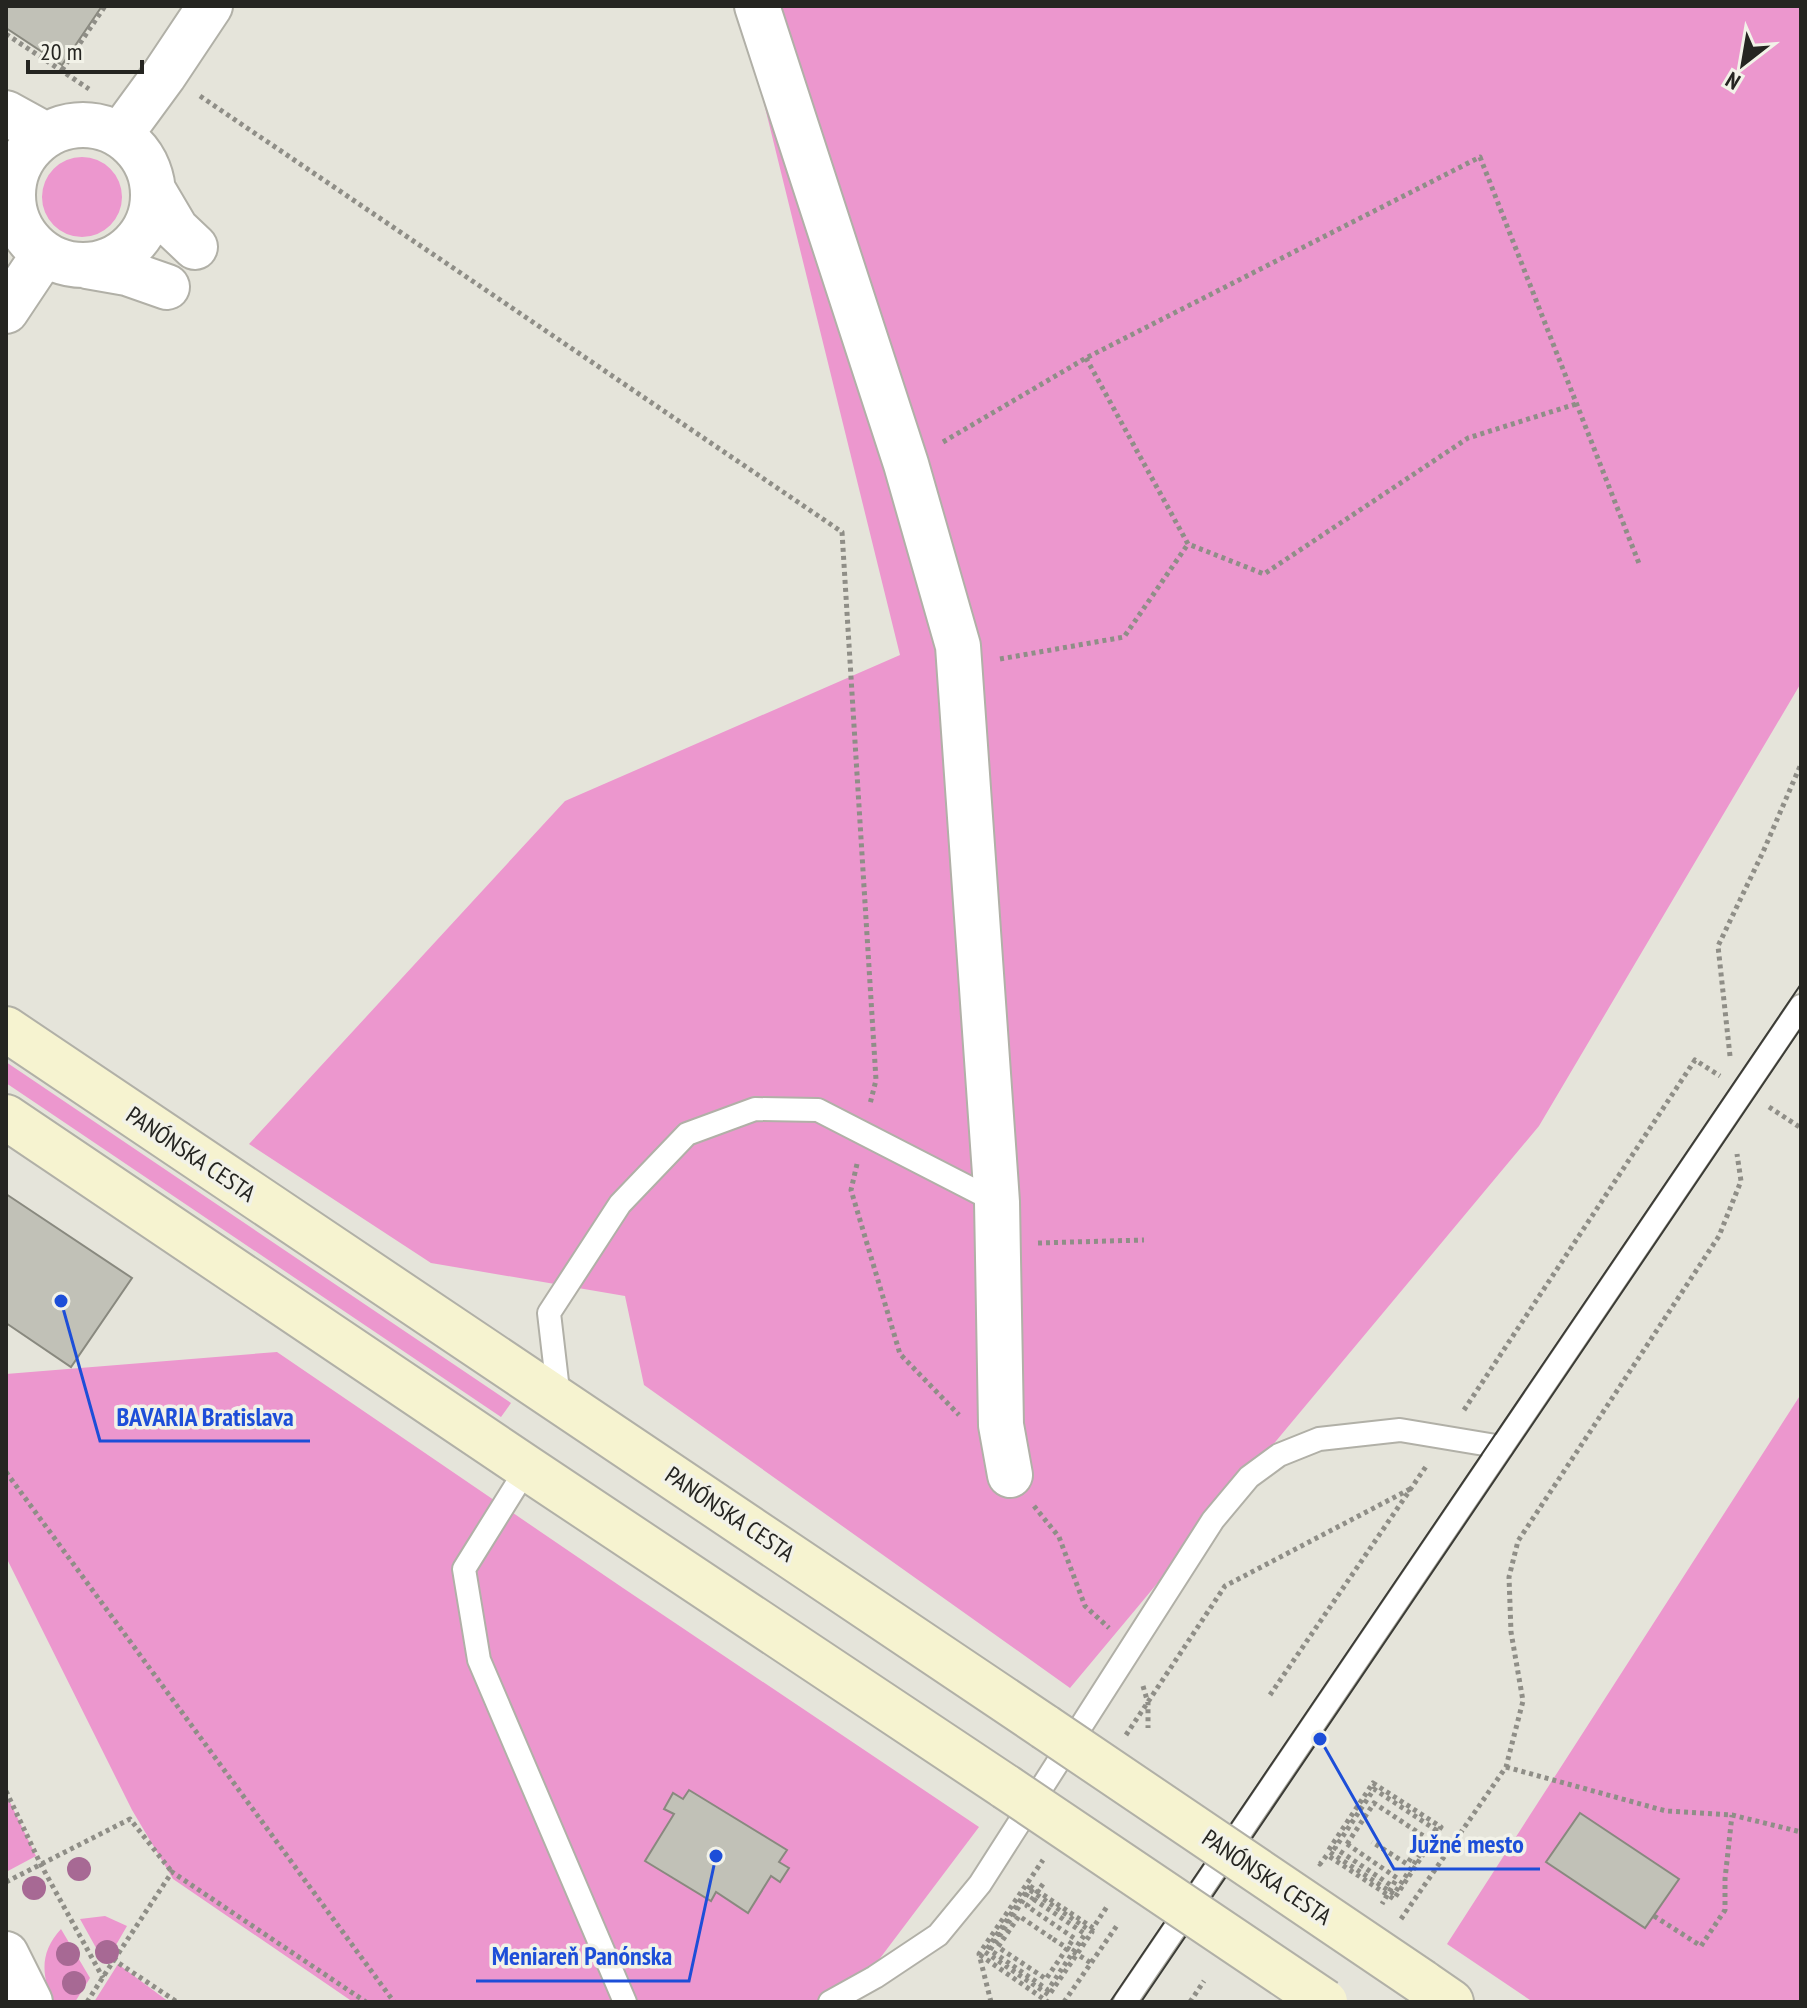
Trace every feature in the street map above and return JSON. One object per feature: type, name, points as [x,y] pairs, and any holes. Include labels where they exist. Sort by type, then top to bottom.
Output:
[{"type":"main road","name":"PANÓNSKA CESTA","points":[[6,1029],[1436,1992]]},
{"type":"main road","points":[[6,1117],[1325,2002]]},
{"type":"street","points":[[120,135],[210,6]]},
{"type":"street","points":[[757,6],[906,464],[958,646],[997,1223],[1001,1425],[1010,1475]]},
{"type":"street","points":[[6,113],[46,135]]},
{"type":"street","points":[[87,266],[109,261],[128,249],[143,233],[152,212],[153,190],[148,169],[137,150],[120,135],[100,127],[79,125],[46,135],[26,153],[10,185],[19,225],[44,254],[65,263],[127,273],[167,287]]},
{"type":"street","points":[[153,190],[176,229],[195,247]]},
{"type":"street","points":[[6,311],[44,254]]},
{"type":"street","points":[[6,1954],[30,2002]]},
{"type":"lane","points":[[1125,2002],[1801,1006]]},
{"type":"lane","points":[[559,1399],[549,1313],[620,1204],[687,1134],[755,1109],[818,1110],[864,1133],[997,1223]]},
{"type":"lane","points":[[830,2002],[875,1977],[938,1935],[980,1884],[1213,1520],[1249,1477],[1279,1455],[1319,1439],[1400,1430],[1502,1447]]},
{"type":"lane","points":[[527,1468],[464,1569],[479,1660],[625,2002]]},
{"type":"path","points":[[62,70],[105,6]]},
{"type":"path","points":[[6,34],[89,89]]},
{"type":"path","points":[[195,92],[842,532],[876,1080],[851,1190],[900,1354],[969,1427]]},
{"type":"path","points":[[906,464],[1086,358],[1480,157],[1640,566]]},
{"type":"path","points":[[1086,358],[1188,544],[1264,574],[1468,438],[1576,404]]},
{"type":"path","points":[[959,666],[1124,637],[1188,544]]},
{"type":"path","points":[[1398,1924],[1506,1767],[1523,1701],[1511,1632],[1509,1577],[1518,1541],[1719,1236],[1741,1181],[1718,946],[1801,764]]},
{"type":"path","points":[[1270,1695],[1413,1487],[1695,1060]]},
{"type":"path","points":[[997,1223],[1144,1240]]},
{"type":"path","points":[[6,1472],[394,2002]]},
{"type":"path","points":[[1010,1475],[1059,1537],[1085,1606],[1131,1648]]},
{"type":"path","points":[[1121,1742],[1225,1586],[1413,1487]]},
{"type":"path","points":[[1506,1767],[1666,1811],[1732,1815],[1801,1832]]},
{"type":"path","points":[[1320,1864],[1327,1855],[1394,1899],[1441,1827],[1373,1783],[1328,1851],[1394,1894],[1436,1830],[1374,1789],[1335,1848],[1392,1886]]},
{"type":"path","points":[[6,1791],[41,1865],[103,1978]]},
{"type":"path","points":[[1372,1842],[1407,1864],[1425,1837],[1374,1803],[1347,1844],[1397,1878],[1381,1906]]},
{"type":"path","points":[[1654,1916],[1701,1946],[1725,1910],[1732,1815]]},
{"type":"path","points":[[6,1882],[130,1819],[172,1872],[366,2002]]},
{"type":"path","points":[[991,2002],[979,1954],[1050,1848]]},
{"type":"path","points":[[87,2002],[172,1872]]},
{"type":"path","points":[[1043,1884],[1027,1906],[1074,1938],[1046,1979],[998,1947],[1019,1916],[1053,1939],[1091,1963]]},
{"type":"path","points":[[1032,1898],[1085,1934],[1048,1990],[990,1950],[1030,1890],[1092,1932],[1049,1995],[985,1952],[1030,1886],[1093,1928],[1113,1898]]},
{"type":"path","points":[[1064,2002],[1118,1924]]},
{"type":"path","points":[[979,1954],[1048,2002]]},
{"type":"path","points":[[114,1960],[177,2002]]},
{"type":"path","points":[[1190,2002],[1204,1981]]},
{"type":"shaded area","points":[[740,6],[1801,6],[1801,683],[1539,1126],[1070,1688],[644,1385],[625,1296],[431,1263],[249,1144],[565,801],[900,655]]},
{"type":"shaded area","points":[[82,157],[97,160],[110,169],[119,182],[122,197],[119,212],[110,225],[97,234],[82,237],[67,234],[54,225],[45,212],[42,197],[45,182],[54,169],[67,160]]},
{"type":"shaded area","points":[[6,1062],[511,1403],[501,1417],[6,1083]]},
{"type":"shaded area","points":[[277,1352],[979,1827],[847,2002],[353,2002],[173,1879],[132,1810],[6,1557],[6,1374]]},
{"type":"shaded area","points":[[1801,1394],[1801,2002],[1533,2002],[1447,1944]]},
{"type":"shaded area","points":[[6,1794],[36,1856],[6,1872]]},
{"type":"shaded area","points":[[105,1916],[127,1926],[105,1964],[80,1919]]},
{"type":"shaded area","points":[[61,1929],[90,1978],[75,2002],[53,2002],[46,1982],[46,1955]]},
{"type":"shaded area","points":[[118,1964],[169,2002],[94,2002]]},
{"type":"building","points":[[6,6],[102,6],[62,65],[6,28]]},
{"type":"building","points":[[6,1194],[132,1278],[71,1367],[6,1323]]},
{"type":"building","points":[[689,1790],[787,1850],[779,1862],[789,1868],[780,1882],[771,1876],[748,1913],[716,1892],[711,1901],[645,1861],[674,1814],[664,1809],[673,1793],[683,1799]]},
{"type":"building","points":[[1580,1813],[1679,1879],[1645,1928],[1546,1862]]},
{"type":"tram line","points":[[1110,2002],[1801,984]]},
{"type":"tram line","points":[[1141,2002],[1801,1028]]},
{"type":"place","name":"BAVARIA Bratislava","points":[[61,1301]]},
{"type":"place","name":"Južné mesto","points":[[1320,1739]]},
{"type":"place","name":"Meniareň Panónska","points":[[716,1856]]}]
